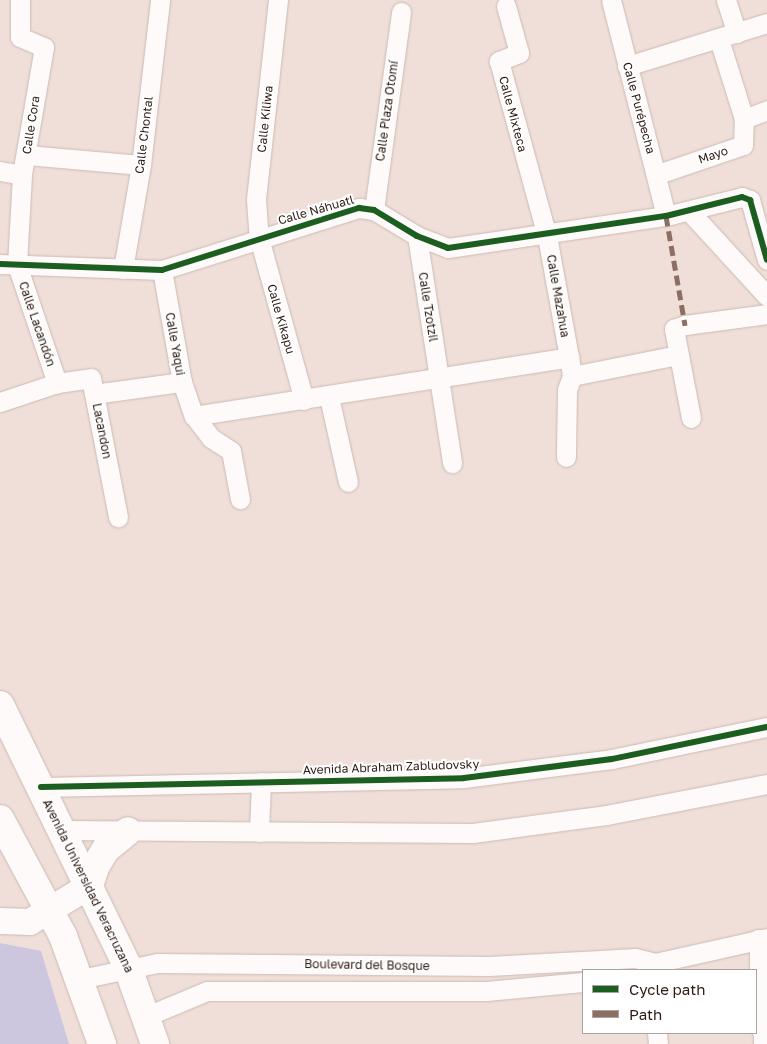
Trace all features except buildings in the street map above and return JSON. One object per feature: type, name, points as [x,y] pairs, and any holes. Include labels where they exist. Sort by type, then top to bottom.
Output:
[{"type":"main road","name":"Avenida Universidad Veracruzana","points":[[0,705],[128,968],[147,1016],[155,1044]]},
{"type":"main road","points":[[0,819],[50,913],[80,979],[102,1044]]},
{"type":"main road","points":[[0,920],[30,922],[50,913],[89,886],[95,868],[106,849],[128,831]]},
{"type":"street","name":"Calle Cora","points":[[8,265],[44,47],[20,37],[20,0]]},
{"type":"street","name":"Calle Chontal","points":[[123,269],[141,165],[160,0]]},
{"type":"street","name":"Calle Kiliwa","points":[[259,238],[256,199],[278,0]]},
{"type":"street","name":"Calle Purépecha","points":[[611,0],[627,66],[658,174],[666,216]]},
{"type":"street","points":[[726,0],[737,33]]},
{"type":"street","name":"Calle Mixteca","points":[[506,6],[519,53],[498,61],[547,236]]},
{"type":"street","name":"Calle Plaza Otomí","points":[[374,210],[401,12]]},
{"type":"street","points":[[627,66],[767,23]]},
{"type":"street","points":[[718,39],[744,119],[767,110]]},
{"type":"street","name":"Mayo","points":[[658,174],[744,145],[744,119]]},
{"type":"street","points":[[27,155],[141,165]]},
{"type":"street","points":[[0,171],[22,175]]},
{"type":"street","name":"Calle Náhuatl","points":[[8,265],[162,270],[359,208],[374,210],[416,236],[448,248],[547,236],[666,216],[742,197],[750,200],[767,260]]},
{"type":"street","points":[[689,211],[767,296]]},
{"type":"street","name":"Calle Tzotzil","points":[[416,236],[440,378],[452,464]]},
{"type":"street","name":"Calle Mazahua","points":[[547,236],[572,376]]},
{"type":"street","name":"Calle Kikapu","points":[[259,238],[304,400]]},
{"type":"street","name":"Calle Lacandón","points":[[8,265],[58,383]]},
{"type":"street","name":"Calle Yaqui","points":[[162,270],[182,382],[194,416],[212,438],[231,451],[240,498]]},
{"type":"street","points":[[691,418],[674,330],[685,325],[767,314]]},
{"type":"street","points":[[566,457],[567,390],[572,376],[678,355]]},
{"type":"street","points":[[194,416],[569,357]]},
{"type":"street","name":"Lacandon","points":[[58,383],[90,378],[118,517]]},
{"type":"street","points":[[94,394],[182,382]]},
{"type":"street","points":[[0,402],[58,383]]},
{"type":"street","points":[[329,396],[348,482]]},
{"type":"street","name":"Avenida Abraham Zabludovsky","points":[[41,787],[464,778],[612,759],[767,728]]},
{"type":"street","points":[[259,832],[261,782]]},
{"type":"street","points":[[61,830],[473,833],[606,815],[767,784]]},
{"type":"street","points":[[763,938],[763,1044]]},
{"type":"street","name":"Boulevard del Bosque","points":[[80,979],[157,963],[489,966],[635,958],[652,968],[763,938]]},
{"type":"street","points":[[204,964],[206,991]]},
{"type":"street","name":"Boulevard del Bosque","points":[[147,1016],[206,991],[486,991],[582,982]]},
{"type":"shaded area","points":[[0,943],[41,951],[69,1044],[0,1044]]},
{"type":"marked path","points":[[666,216],[685,325]]},
{"type":"cycle path","points":[[0,264],[162,270],[359,208],[374,210],[417,236],[448,248],[666,216],[742,197],[750,200],[767,260]]},
{"type":"cycle path","points":[[41,787],[464,778],[612,759],[767,727]]}]
